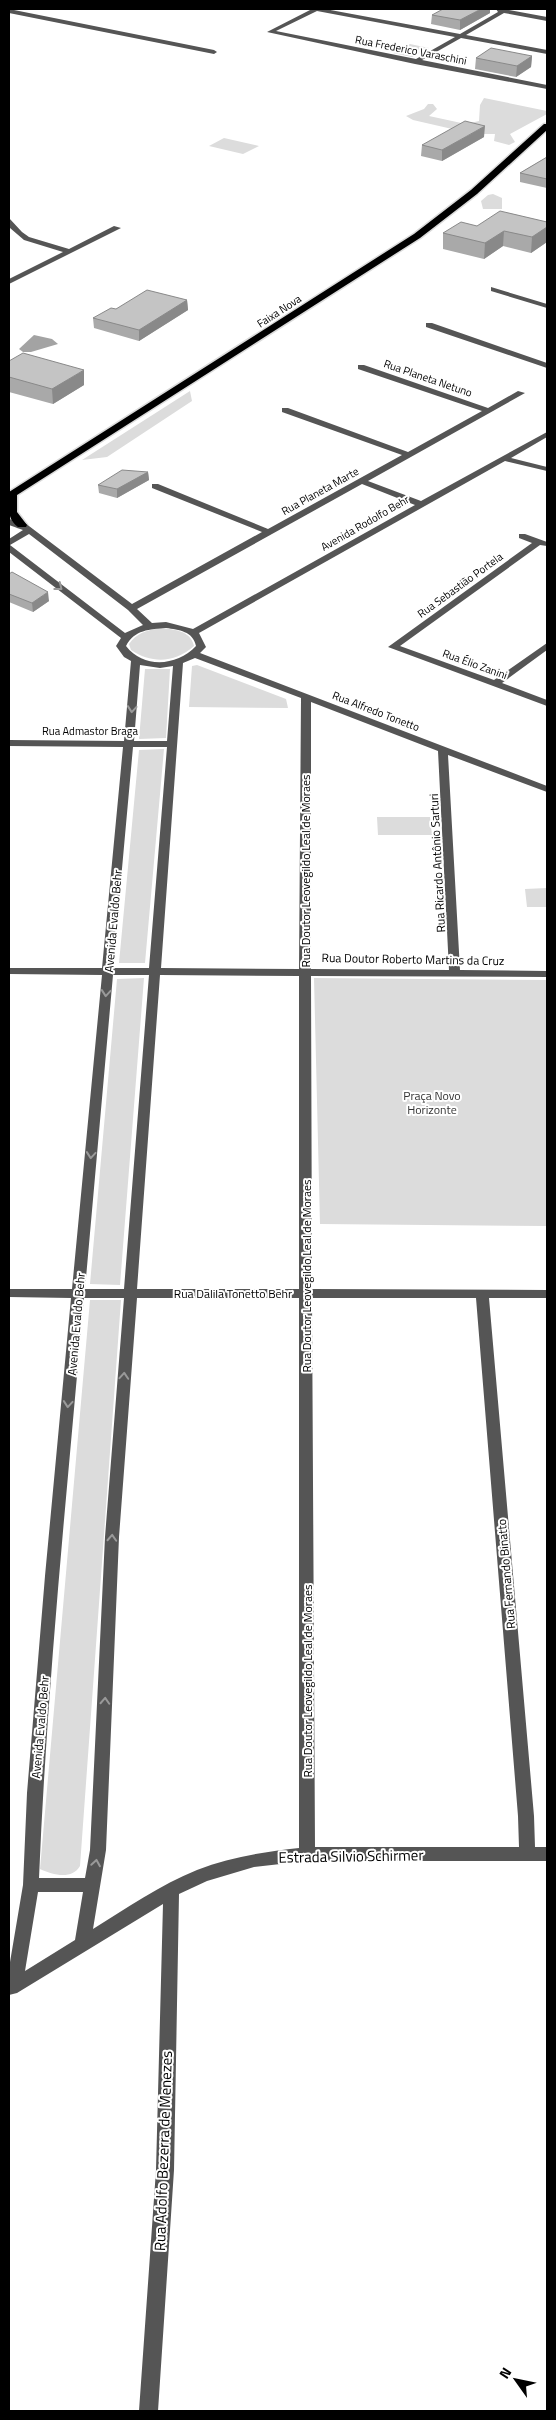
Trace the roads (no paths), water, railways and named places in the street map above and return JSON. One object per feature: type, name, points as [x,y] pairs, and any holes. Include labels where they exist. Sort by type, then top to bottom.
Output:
[{"type":"highway","name":"Faixa Nova","points":[[10,495],[417,236],[474,192],[547,126]]},
{"type":"highway","points":[[10,495],[9,507],[14,520],[25,528]]},
{"type":"street","name":"Rua Frederico Varaschini","points":[[317,9],[270,32],[547,87]]},
{"type":"street","points":[[317,9],[547,52]]},
{"type":"street","points":[[490,9],[505,10],[547,19]]},
{"type":"street","points":[[415,62],[505,10]]},
{"type":"street","points":[[9,11],[214,52]]},
{"type":"street","points":[[9,220],[16,232],[28,240],[70,252]]},
{"type":"street","points":[[9,282],[116,228]]},
{"type":"street","points":[[17,241],[56,259]]},
{"type":"street","points":[[494,289],[547,306]]},
{"type":"street","points":[[429,325],[547,366]]},
{"type":"street","name":"Rua Planeta Netuno","points":[[361,367],[488,411]]},
{"type":"street","name":"Rua Planeta Marte","points":[[131,608],[521,393]]},
{"type":"street","points":[[285,410],[409,455]]},
{"type":"street","name":"Avenida Rodolfo Behr","points":[[194,632],[547,434]]},
{"type":"street","points":[[503,458],[547,469]]},
{"type":"street","points":[[362,481],[421,504]]},
{"type":"street","points":[[155,486],[268,532]]},
{"type":"street","points":[[9,522],[25,528],[131,608],[149,626]]},
{"type":"street","points":[[9,543],[25,528]]},
{"type":"street","points":[[522,536],[543,543]]},
{"type":"street","name":"Rua Sebastião Portela","points":[[394,647],[543,543]]},
{"type":"street","points":[[9,548],[124,638]]},
{"type":"street","points":[[166,624],[182,627],[194,632],[200,639],[201,647],[196,655],[178,663],[149,664],[136,661],[126,654],[122,646],[124,638],[134,630],[149,626],[166,624]]},
{"type":"street","points":[[496,684],[547,646]]},
{"type":"street","name":"Rua Élio Zanini","points":[[394,647],[547,703]]},
{"type":"street","name":"Rua Alfredo Tonetto","points":[[196,655],[543,788]]},
{"type":"street","name":"Avenida Evaldo Behr","points":[[11,1988],[30,1885],[35,1793],[52,1576],[136,661]]},
{"type":"street","points":[[82,1945],[98,1850],[112,1537],[178,663]]},
{"type":"street","name":"Rua Doutor Leovegildo Leal de Moraes","points":[[306,697],[304,972],[307,1293],[307,1854]]},
{"type":"street","name":"Rua Admastor Braga","points":[[9,743],[172,744]]},
{"type":"street","name":"Rua Ricardo Antônio Sarturi","points":[[443,750],[455,973]]},
{"type":"street","points":[[543,788],[547,778]]},
{"type":"street","name":"Rua Doutor Roberto Martins da Cruz","points":[[9,971],[547,974]]},
{"type":"street","name":"Rua Dalila Tonetto Behr","points":[[9,1292],[547,1294]]},
{"type":"street","name":"Rua Fernando Binatto","points":[[482,1294],[526,1816],[527,1854]]},
{"type":"street","name":"Estrada Silvio Schirmer","points":[[11,1988],[171,1890],[203,1875],[254,1860],[307,1854],[547,1854]]},
{"type":"street","points":[[30,1885],[92,1885]]},
{"type":"street","name":"Rua Adolfo Bezerra de Menezes","points":[[148,2411],[165,2170],[171,1890]]},
{"type":"park label","name":"Praça Novo Horizonte","points":[[432,1102]]}]
